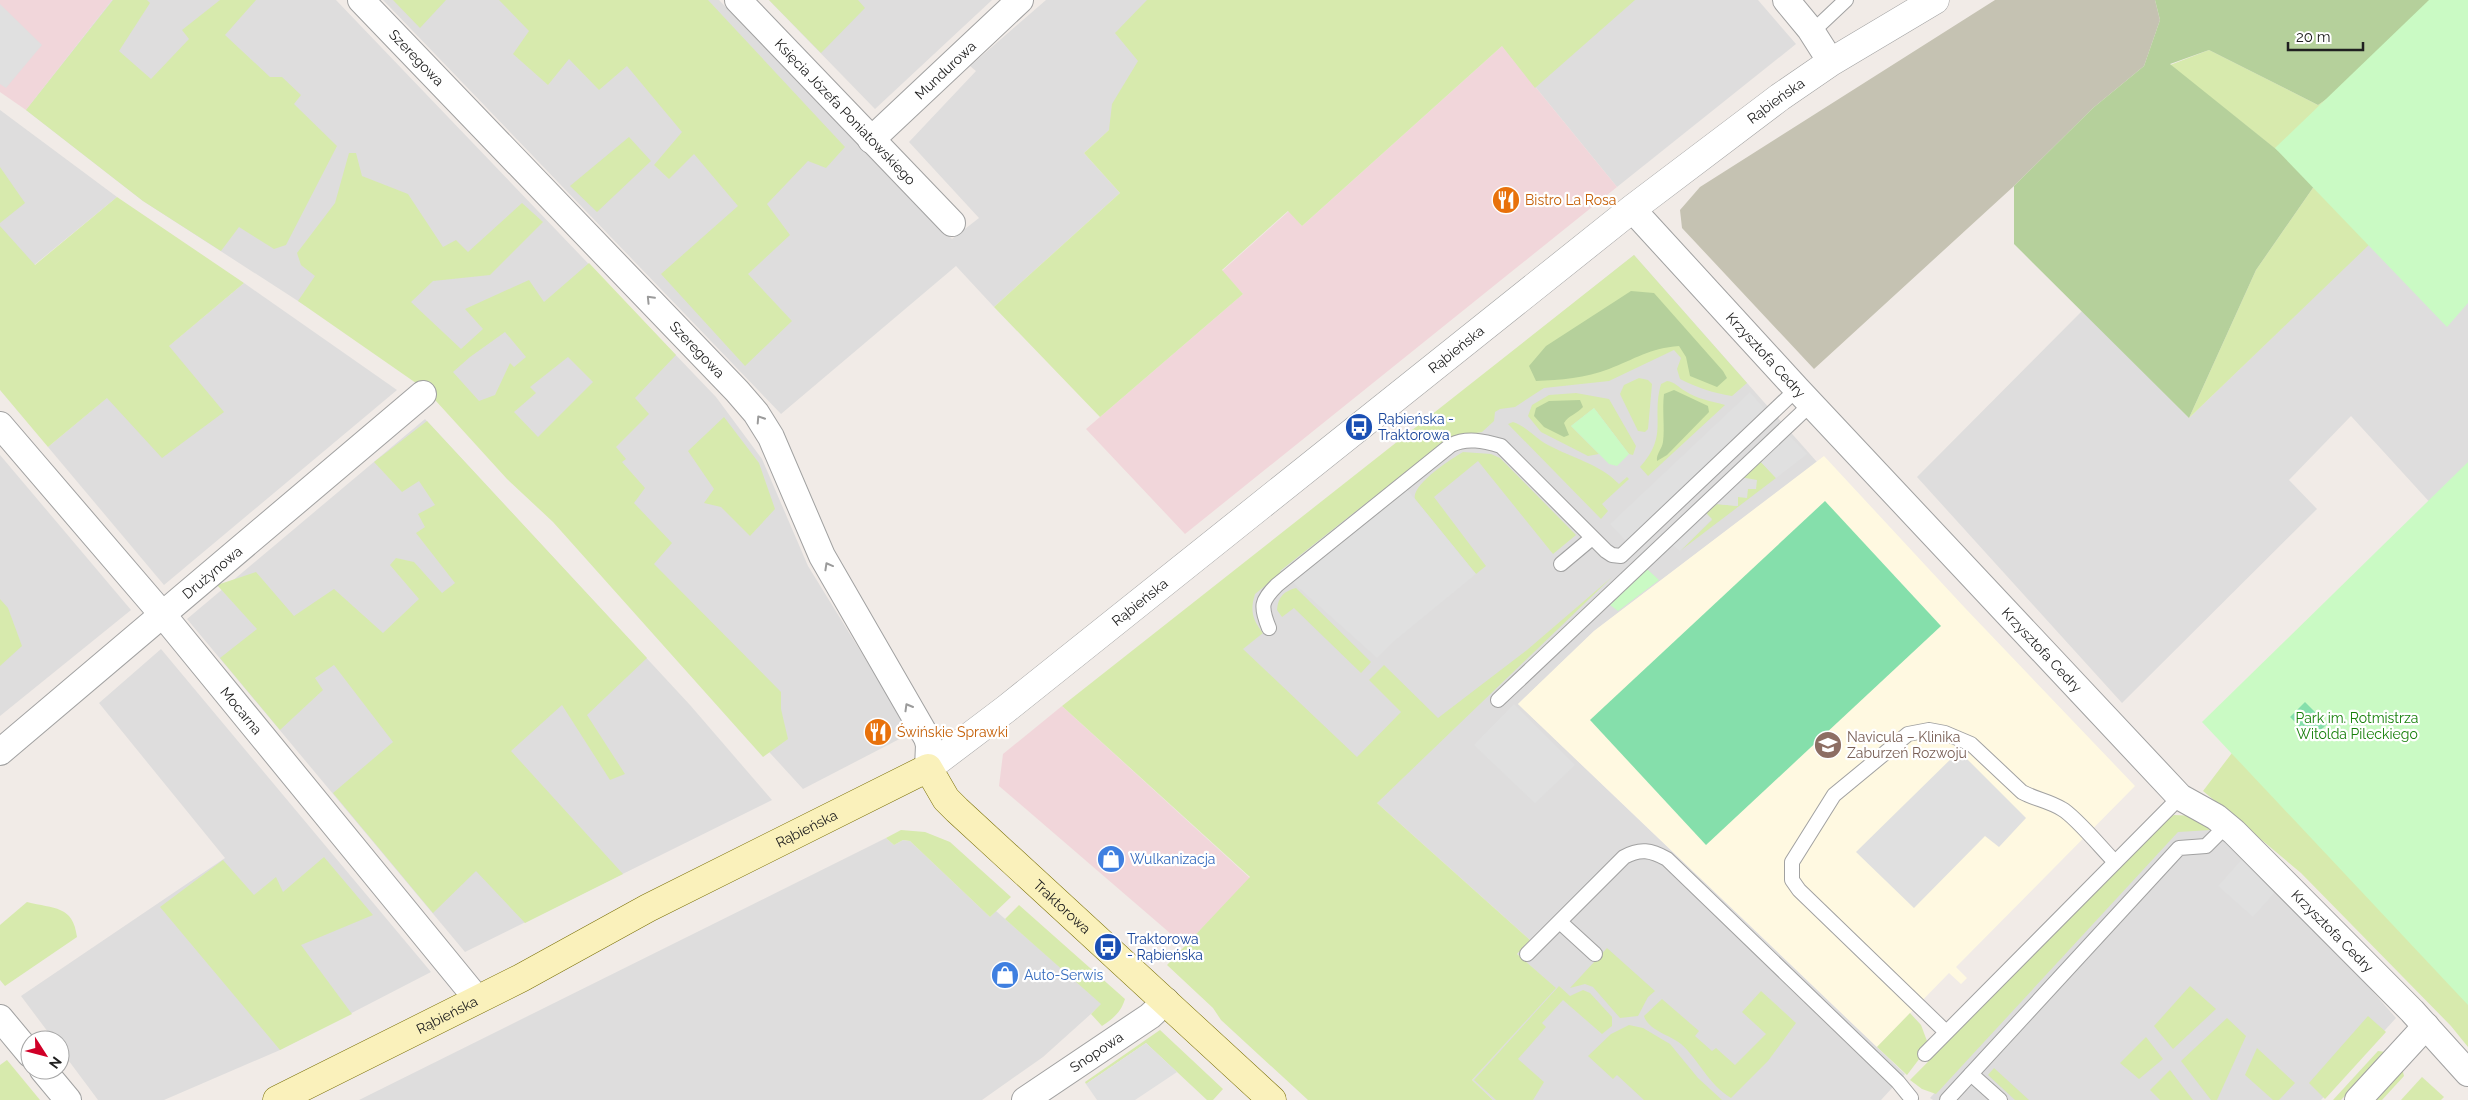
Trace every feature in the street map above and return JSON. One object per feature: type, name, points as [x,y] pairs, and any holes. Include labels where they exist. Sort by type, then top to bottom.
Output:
[{"type":"main road","name":"Rąbieńska","points":[[278,1100],[478,1000],[648,908],[928,768]]},
{"type":"main road","name":"Traktorowa","points":[[928,768],[946,799],[956,810],[1272,1100]]},
{"type":"street","name":"Szeregowa","points":[[361,0],[731,384],[756,413],[771,437],[822,556],[927,738],[929,745],[928,768]]},
{"type":"street","name":"Księcia Józefa Poniatowskiego","points":[[738,0],[952,223]]},
{"type":"street","name":"Mundurowa","points":[[871,140],[1020,0]]},
{"type":"street","points":[[1786,0],[1812,32],[1831,62]]},
{"type":"street","name":"Rąbieńska","points":[[928,768],[1011,705],[1632,209],[1753,116],[1831,62],[1936,0]]},
{"type":"street","name":"Krzysztofa Cedry","points":[[1632,209],[1804,396],[2180,797],[2216,817],[2227,826],[2312,908],[2426,1026],[2468,1074]]},
{"type":"street","name":"Drużynowa","points":[[0,752],[423,394]]},
{"type":"street","name":"Mocarna","points":[[0,425],[162,615],[478,1000]]},
{"type":"street","name":"Snopowa","points":[[1025,1100],[1150,1016],[1166,1001]]},
{"type":"street","points":[[0,1018],[20,1042]]},
{"type":"street","points":[[2358,1100],[2426,1026]]},
{"type":"street","points":[[51,1080],[68,1100]]},
{"type":"lane","points":[[1812,32],[1846,0]]},
{"type":"lane","points":[[1269,628],[1262,607],[1266,596],[1277,585],[1451,445],[1460,440],[1485,442],[1501,446],[1592,538],[1612,556],[1621,556],[1804,396]]},
{"type":"lane","points":[[1498,700],[1804,396]]},
{"type":"lane","points":[[1560,564],[1592,538]]},
{"type":"lane","points":[[1946,1032],[1799,890],[1792,880],[1792,862],[1834,795],[1908,734],[1929,730],[1945,732],[1971,744],[2022,792],[2032,797],[2046,800],[2065,810],[2115,862]]},
{"type":"lane","points":[[1925,1054],[2180,797]]},
{"type":"lane","points":[[1948,1100],[2179,848],[2206,846],[2227,826]]},
{"type":"lane","points":[[1528,954],[1624,857],[1644,850],[1660,855],[1667,859],[1856,1042],[1911,1099]]},
{"type":"lane","points":[[1560,922],[1595,954]]},
{"type":"lane","points":[[1971,1074],[2000,1100]]},
{"type":"shaded area","points":[[0,0],[112,0],[26,110],[0,92]]},
{"type":"shaded area","points":[[112,0],[336,0],[716,397],[762,459],[808,566],[911,733],[803,789],[433,385],[143,201],[26,110]]},
{"type":"shaded area","points":[[383,0],[719,0],[952,239],[979,218],[909,142],[976,71],[970,66],[1046,0],[1251,0],[1084,153],[1120,193],[994,307],[956,266],[781,414]]},
{"type":"shaded area","points":[[769,0],[992,0],[875,109]]},
{"type":"shaded area","points":[[1537,0],[1758,0],[1796,44],[1617,187],[1502,46]]},
{"type":"shaded area","points":[[1995,0],[2155,0],[2160,20],[2144,66],[2093,108],[2014,186],[1814,369],[1682,228],[1680,210],[1700,187]]},
{"type":"shaded area","points":[[0,4],[42,45],[6,88],[0,84]]},
{"type":"shaded area","points":[[1502,46],[1617,187],[1185,534],[1086,429],[1243,294],[1222,271],[1289,211],[1302,226]]},
{"type":"shaded area","points":[[0,110],[117,197],[0,293]]},
{"type":"shaded area","points":[[2373,240],[2468,248],[2468,522],[2455,530],[2351,416],[2289,480],[2317,509],[2122,703],[1917,477],[2082,311],[2189,418]]},
{"type":"shaded area","points":[[1634,255],[1817,462],[1594,631],[1518,704],[1905,1074],[1881,1100],[1493,1100],[1472,1080],[1555,988],[1517,954],[1530,940],[1377,803],[1181,615]]},
{"type":"shaded area","points":[[244,283],[397,390],[164,585],[48,447]]},
{"type":"shaded area","points":[[1750,392],[1774,420],[1635,551],[1610,524]]},
{"type":"shaded area","points":[[425,419],[690,705],[772,800],[465,952],[187,619]]},
{"type":"shaded area","points":[[1778,424],[1807,454],[1776,478],[1759,460],[1740,477],[1757,480],[1756,489],[1748,489],[1747,498],[1738,497],[1738,506],[1716,504],[1706,513],[1712,519],[1680,551],[1661,535]]},
{"type":"shaded area","points":[[0,455],[131,610],[0,716]]},
{"type":"shaded area","name":"Navicula – Klinika Zaburzeń Rozwoju","points":[[1824,456],[1965,608],[2135,786],[1956,967],[1967,978],[1961,984],[1949,973],[1877,1047],[1518,704],[1594,631]]},
{"type":"shaded area","points":[[1398,478],[1476,574],[1393,642],[1377,658],[1280,571]]},
{"type":"shaded area","points":[[161,649],[431,972],[280,1050],[164,1100],[98,1100],[70,1062],[70,1030],[46,1030],[21,996],[225,858],[99,703]]},
{"type":"shaded area","points":[[1514,704],[1575,765],[1535,803],[1474,745]]},
{"type":"shaded area","points":[[1062,706],[1250,878],[1185,946],[999,786],[1003,754]]},
{"type":"shaded area","points":[[1959,751],[2026,818],[1999,847],[1985,836],[1914,908],[1856,852]]},
{"type":"shaded area","points":[[2179,818],[2212,824],[2279,885],[2396,1018],[2321,1100],[1933,1100],[1930,1098]]},
{"type":"shaded area","points":[[886,838],[894,845],[903,840],[910,841],[990,917],[996,911],[1102,1004],[1043,1057],[982,1100],[359,1100]]},
{"type":"shaded area","points":[[2243,858],[2277,890],[2253,917],[2218,886]]},
{"type":"shaded area","points":[[1146,1043],[1177,1072],[1135,1100],[1097,1100],[1086,1084]]},
{"type":"green space","points":[[113,0],[147,0],[150,3],[119,51],[151,79],[189,39],[182,30],[220,0],[256,0],[225,35],[270,77],[282,77],[301,95],[294,104],[337,146],[286,245],[274,249],[239,227],[221,251],[143,201],[26,110]]},
{"type":"green space","points":[[393,0],[446,0],[420,28]]},
{"type":"green space","points":[[499,0],[708,0],[845,147],[826,168],[808,161],[767,204],[790,235],[748,274],[792,321],[745,366],[661,274],[738,206],[694,154],[669,179],[654,165],[682,132],[627,66],[599,90],[569,59],[548,85],[513,54],[529,31]]},
{"type":"green space","points":[[769,0],[858,0],[865,8],[821,53]]},
{"type":"green space","points":[[1147,0],[1635,0],[1535,88],[1502,46],[1302,226],[1288,211],[1222,270],[1243,294],[1100,417],[994,307],[1120,193],[1084,153],[1109,130],[1112,104],[1138,61],[1115,33]]},
{"type":"green space","points":[[2155,0],[2468,0],[2318,105],[2209,50],[2170,64],[2317,182],[2256,270],[2189,418],[2014,244],[2014,186],[2093,108],[2144,66],[2160,20]]},
{"type":"green space","points":[[2429,0],[2468,0],[2468,303],[2447,327],[2275,148]]},
{"type":"green space","points":[[2417,35],[2373,241],[2189,418],[2256,270],[2317,182],[2170,65],[2209,50],[2318,105]]},
{"type":"green space","points":[[629,137],[651,161],[597,212],[570,186]]},
{"type":"green space","points":[[349,153],[356,153],[362,176],[408,194],[443,247],[456,240],[468,252],[522,203],[543,222],[490,275],[433,281],[411,302],[461,349],[483,329],[465,309],[529,280],[544,302],[589,263],[676,355],[635,398],[649,414],[616,447],[626,459],[622,462],[645,488],[634,503],[672,543],[654,564],[781,692],[781,709],[788,739],[763,757],[553,522],[507,479],[426,390],[298,301],[315,276],[301,265],[297,253],[335,203]],"holes":[[[505,332],[526,357],[514,367],[510,363],[495,395],[479,401],[453,372],[470,357]],[[568,357],[593,382],[538,437],[514,412],[536,393],[530,387]]]},
{"type":"green space","points":[[0,167],[25,203],[0,223]]},
{"type":"green space","points":[[117,197],[244,283],[169,346],[224,412],[162,458],[107,398],[48,447],[0,390],[0,226],[35,265]]},
{"type":"green space","points":[[1634,255],[1747,383],[1732,396],[1699,388],[1680,379],[1677,369],[1681,358],[1674,350],[1609,381],[1544,388],[1515,407],[1500,409],[1495,412],[1494,421],[1482,432],[1453,437],[1434,449],[1255,594],[1253,614],[1256,623],[1263,633],[1243,649],[1357,757],[1401,712],[1369,680],[1384,665],[1438,718],[1527,650],[1612,577],[1377,803],[1530,940],[1517,954],[1556,988],[1472,1080],[1493,1100],[1308,1100],[1221,1020],[1213,1008],[1167,965],[1250,877],[1062,706]]},
{"type":"green space","points":[[1631,291],[1654,293],[1723,371],[1727,378],[1717,387],[1690,376],[1686,357],[1679,346],[1659,349],[1591,375],[1536,381],[1529,366],[1546,346]]},
{"type":"green space","points":[[1639,378],[1648,380],[1652,384],[1648,429],[1645,432],[1638,431],[1620,394],[1624,385]]},
{"type":"green space","points":[[1667,381],[1694,396],[1725,405],[1648,476],[1640,467],[1649,456],[1657,436],[1658,396],[1661,384]]},
{"type":"green space","points":[[1674,390],[1708,406],[1709,412],[1667,455],[1657,461],[1657,456],[1663,442],[1664,394]]},
{"type":"green space","points":[[1576,393],[1609,399],[1636,446],[1633,455],[1629,454],[1594,408],[1571,426],[1599,454],[1588,456],[1541,432],[1528,416],[1532,405],[1549,395]]},
{"type":"green space","points":[[1580,400],[1583,407],[1564,423],[1569,435],[1564,437],[1544,427],[1534,416],[1536,408],[1549,401]]},
{"type":"green space","points":[[1594,408],[1629,454],[1617,466],[1609,464],[1571,426]]},
{"type":"green space","points":[[724,417],[759,463],[775,509],[750,536],[721,507],[704,503],[714,489],[688,451]]},
{"type":"green space","points":[[427,421],[647,658],[587,715],[625,774],[610,780],[562,705],[511,751],[623,874],[525,923],[476,871],[433,913],[333,793],[393,742],[334,665],[315,678],[323,690],[280,730],[220,658],[257,629],[217,585],[256,572],[294,616],[334,589],[383,633],[419,599],[390,565],[396,558],[414,562],[442,593],[455,583],[416,533],[425,527],[418,514],[435,505],[419,481],[402,492],[374,462]]},
{"type":"green space","points":[[1513,422],[1557,450],[1603,471],[1619,484],[1627,477],[1629,479],[1602,504],[1608,511],[1601,519],[1508,424]]},
{"type":"green space","points":[[1463,452],[1491,454],[1500,458],[1576,535],[1553,554],[1478,461],[1434,497],[1486,566],[1476,574],[1415,499],[1415,493],[1425,480],[1441,466]]},
{"type":"green space","points":[[1759,460],[1776,478],[1680,551],[1712,520],[1706,513],[1717,504],[1737,506],[1739,477]]},
{"type":"green space","name":"Park im. Rotmistrza Witolda Pileckiego","points":[[2468,462],[2468,1005],[2202,722]]},
{"type":"green space","points":[[1825,501],[1941,626],[1706,845],[1590,720]]},
{"type":"green space","name":"Park im. Rotmistrza Witolda Pileckiego","points":[[2468,522],[2468,1047],[2451,1026],[2301,873],[2203,791],[2235,749]]},
{"type":"green space","points":[[1647,569],[1659,580],[1618,611],[1610,605]]},
{"type":"green space","points":[[1296,588],[1371,662],[1361,673],[1294,608],[1282,617],[1277,610],[1280,598],[1288,591]]},
{"type":"green space","points":[[0,599],[8,608],[22,646],[0,666]]},
{"type":"green space","points":[[2305,702],[2327,724],[2312,739],[2290,717]]},
{"type":"green space","points":[[2174,815],[2196,816],[2212,824],[2211,830],[2178,832],[1936,1094],[1922,1089],[1910,1080],[2168,819]]},
{"type":"green space","points":[[901,830],[925,832],[950,842],[1011,897],[990,917],[910,841],[903,840],[894,845],[886,838]]},
{"type":"green space","points":[[324,857],[373,915],[301,945],[352,1014],[280,1050],[160,907],[223,860],[254,895],[276,877],[283,892]]},
{"type":"green space","points":[[27,902],[61,910],[67,914],[75,927],[77,937],[5,986],[0,980],[0,925]]},
{"type":"green space","points":[[1019,905],[1125,999],[1119,1011],[1102,1026],[1091,1014],[1101,1004],[1005,919]]},
{"type":"green space","points":[[1607,948],[1655,991],[1648,997],[1638,1016],[1620,1018],[1593,987],[1585,984],[1570,988]]},
{"type":"green space","points":[[1559,986],[1570,996],[1583,990],[1590,993],[1612,1017],[1612,1026],[1602,1034],[1563,1000],[1542,1023],[1546,1027],[1518,1059],[1544,1082],[1533,1100],[1496,1100],[1474,1080]]},
{"type":"green space","points":[[2190,986],[2216,1009],[2173,1049],[2154,1026]]},
{"type":"green space","points":[[1761,991],[1796,1023],[1768,1061],[1731,1098],[1716,1086],[1681,1044],[1655,1029],[1646,1021],[1644,1016],[1662,999],[1699,1031],[1695,1036],[1712,1051],[1716,1048],[1735,1065],[1766,1034],[1742,1012]]},
{"type":"green space","points":[[1910,1013],[1921,1025],[1927,1041],[1919,1051],[1923,1054],[1907,1075],[1877,1047]]},
{"type":"green space","points":[[2368,1016],[2386,1032],[2325,1099],[2309,1083]]},
{"type":"green space","points":[[2227,1018],[2246,1036],[2217,1100],[2211,1100],[2181,1061]]},
{"type":"green space","points":[[1629,1025],[1643,1028],[1670,1044],[1698,1078],[1722,1100],[1644,1100],[1617,1075],[1613,1079],[1588,1056],[1611,1034]]},
{"type":"green space","points":[[1160,1030],[1223,1089],[1213,1100],[1207,1100],[1146,1043],[1086,1084],[1085,1082]]},
{"type":"green space","points":[[2146,1037],[2163,1059],[2139,1079],[2120,1063]]},
{"type":"green space","points":[[2257,1048],[2295,1083],[2279,1100],[2273,1100],[2245,1075]]},
{"type":"green space","points":[[2378,1051],[2386,1052],[2341,1100],[2333,1100]]},
{"type":"green space","points":[[7,1060],[20,1076],[20,1080],[24,1080],[40,1100],[0,1100],[0,1065]]},
{"type":"green space","points":[[1994,1068],[2029,1100],[2015,1100],[1988,1075]]},
{"type":"green space","points":[[2402,1068],[2404,1076],[2382,1100],[2372,1100]]},
{"type":"green space","points":[[2170,1070],[2193,1100],[2160,1100],[2150,1090]]},
{"type":"green space","points":[[2422,1077],[2444,1097],[2441,1100],[2401,1100]]},
{"type":"place","name":"Bistro La Rosa","points":[[1506,200]]},
{"type":"place","name":"Rąbieńska - Traktorowa","points":[[1359,427]]},
{"type":"place","name":"Świńskie Sprawki","points":[[878,732]]},
{"type":"place","name":"Navicula – Klinika Zaburzeń Rozwoju","points":[[1828,745]]},
{"type":"place","name":"Wulkanizacja","points":[[1111,859]]},
{"type":"place","name":"Traktorowa - Rąbieńska","points":[[1108,947]]},
{"type":"place","name":"Auto-Serwis","points":[[1005,975]]}]
